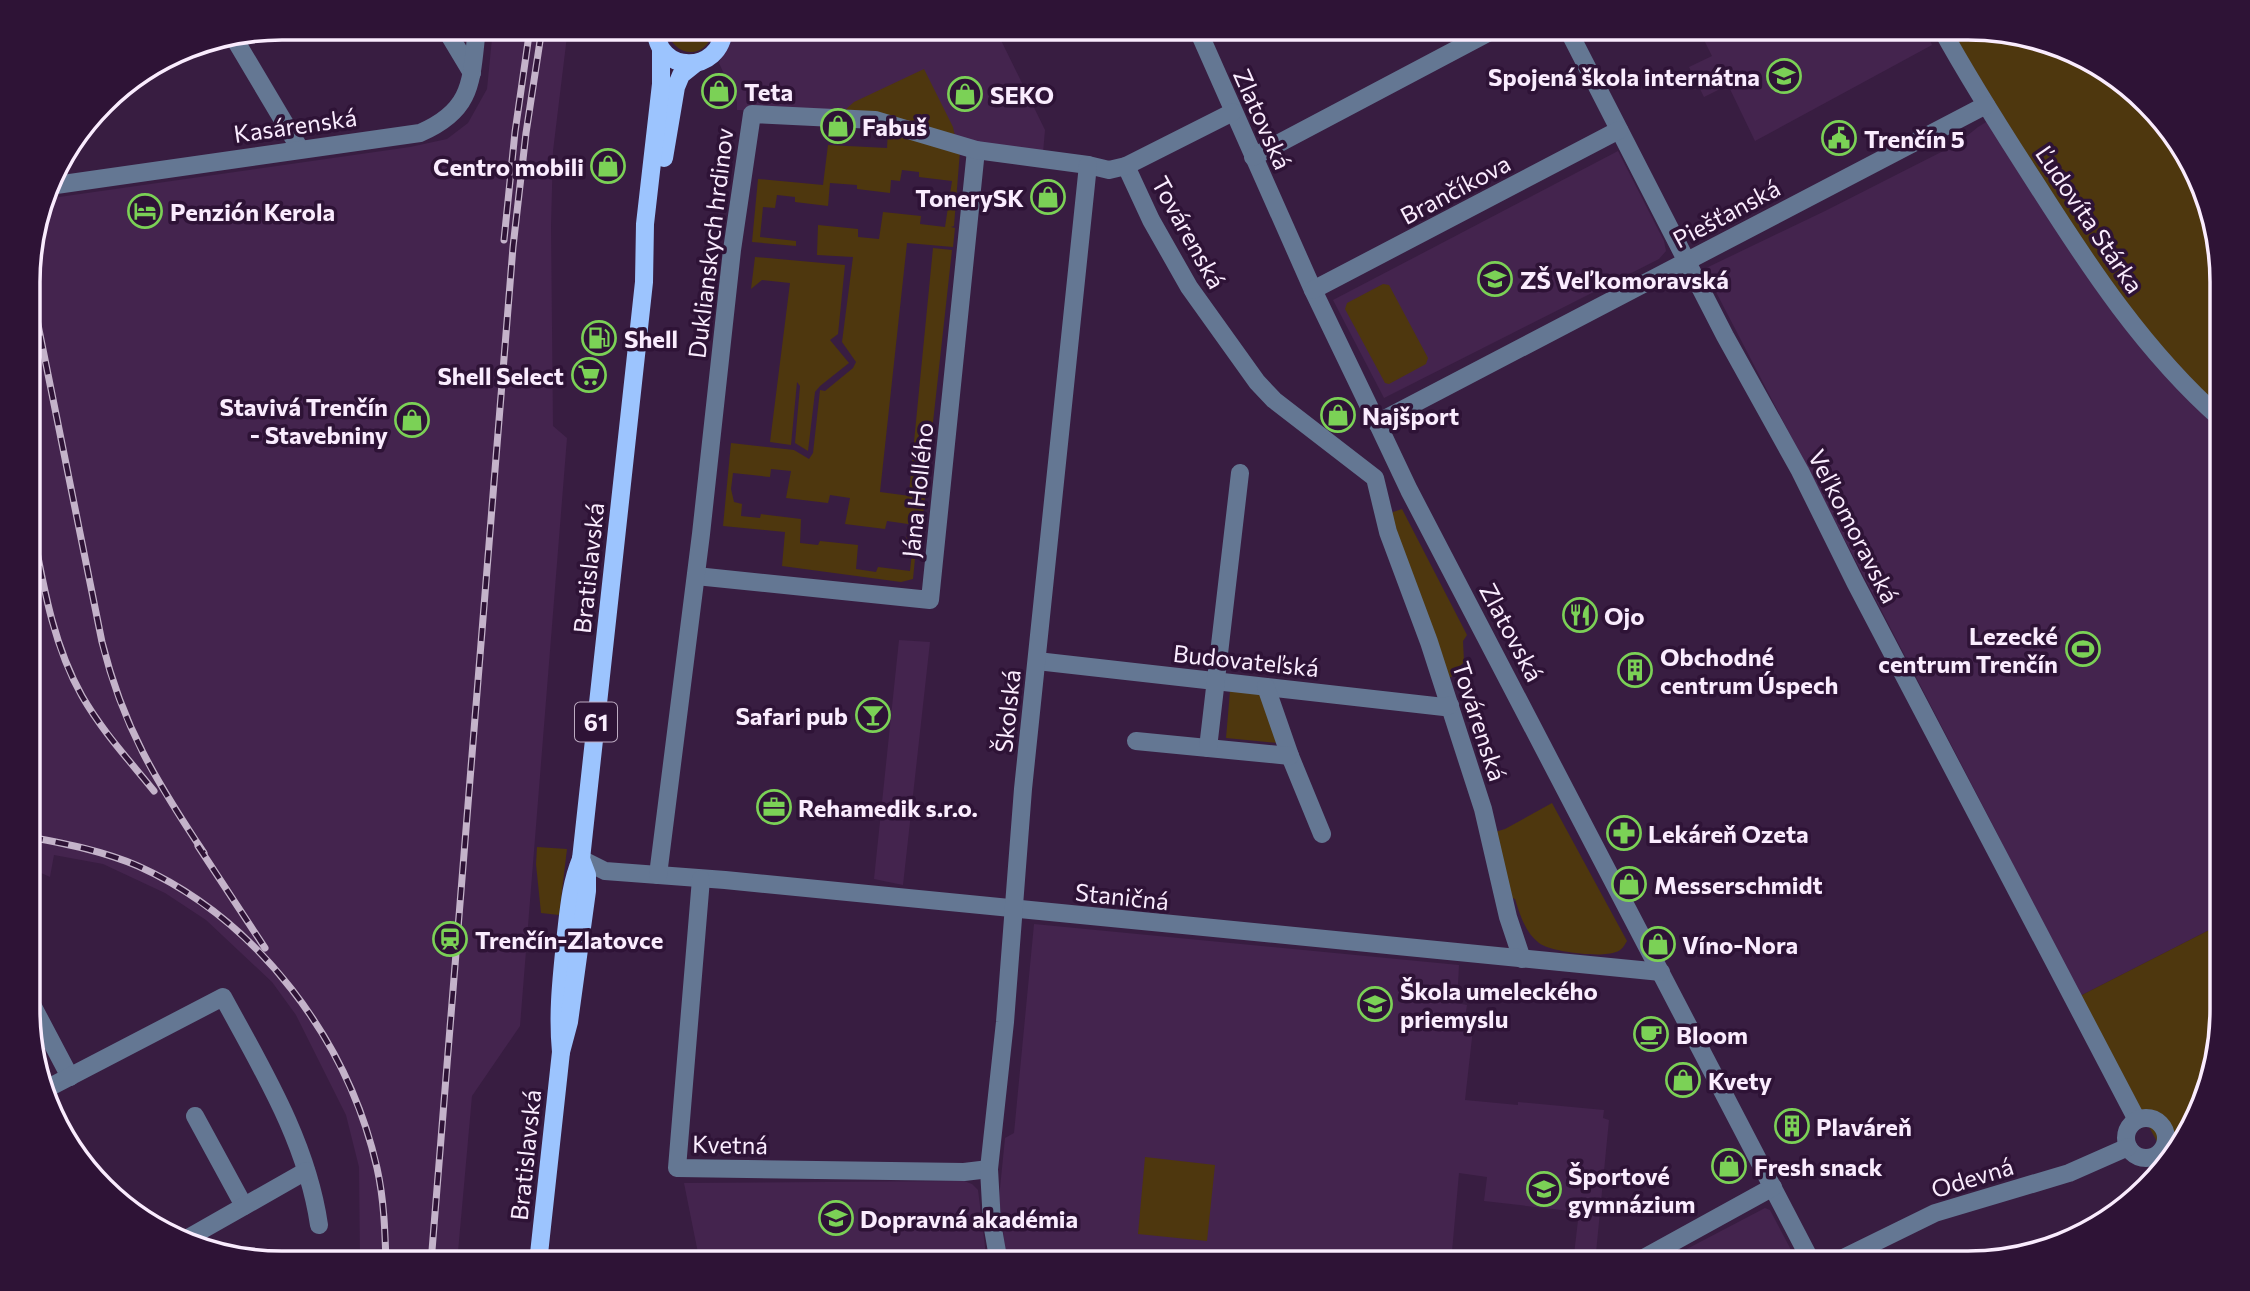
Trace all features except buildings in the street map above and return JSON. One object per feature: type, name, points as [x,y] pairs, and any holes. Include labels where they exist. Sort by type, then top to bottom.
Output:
[{"type":"main road","name":"Bratislavská","points":[[539,1251],[561,1052],[558,1018],[572,881],[581,859],[643,282],[645,225],[661,84],[659,40]]},
{"type":"main road","name":"Bratislavská","points":[[643,282],[655,227],[664,152],[676,87],[681,75],[696,63],[707,59],[723,40]]},
{"type":"main road","points":[[661,50],[672,59],[683,63],[696,63]]},
{"type":"street","points":[[453,40],[471,74]]},
{"type":"street","name":"Kasárenská","points":[[62,184],[419,132],[439,124],[463,101],[471,74],[475,40]]},
{"type":"street","name":"Zlatovská","points":[[1202,40],[1313,290],[1377,423]]},
{"type":"street","points":[[1253,157],[1474,40]]},
{"type":"street","name":"Veľkomoravská","points":[[1573,40],[1725,336],[1800,471],[1867,606],[2137,1120]]},
{"type":"street","name":"Ľudovíta Stárka","points":[[1948,40],[2076,246],[2123,312],[2192,393],[2209,408]]},
{"type":"street","points":[[238,45],[300,149]]},
{"type":"street","name":"Piešťanská","points":[[1377,423],[1986,105]]},
{"type":"street","name":"Duklianskych hrdinov","points":[[658,875],[696,576],[732,250],[752,114],[875,120],[976,150],[1109,170],[1126,166],[1233,112]]},
{"type":"street","name":"Brančíkova","points":[[1313,290],[1619,130]]},
{"type":"street","name":"Jána Hollého","points":[[696,576],[930,600],[976,150]]},
{"type":"street","name":"Školská","points":[[997,1251],[992,1223],[989,1169],[1004,1036],[1023,789],[1088,165]]},
{"type":"street","name":"Továrenská","points":[[1126,166],[1151,220],[1189,287],[1257,382],[1274,400],[1375,478],[1388,531],[1450,705],[1483,809],[1507,917],[1522,959]]},
{"type":"street","name":"Zlatovská","points":[[1377,423],[1374,416],[1409,490],[1806,1250]]},
{"type":"street","points":[[1208,748],[1240,473]]},
{"type":"street","points":[[1381,501],[1388,501],[1409,490]]},
{"type":"street","name":"Budovateľská","points":[[1037,662],[1444,707],[1450,705]]},
{"type":"street","points":[[1266,687],[1290,756],[1322,834]]},
{"type":"street","points":[[1136,741],[1290,756]]},
{"type":"street","name":"Staničná","points":[[581,859],[605,871],[1661,972]]},
{"type":"street","name":"Kvetná","points":[[701,879],[677,1168],[964,1172],[989,1169]]},
{"type":"street","points":[[53,1086],[223,997],[296,1139],[314,1193],[319,1225]]},
{"type":"street","points":[[41,1022],[70,1077]]},
{"type":"street","points":[[195,1116],[243,1206]]},
{"type":"street","points":[[2149,1118],[2160,1124],[2165,1134],[2164,1147],[2160,1152],[2149,1157],[2137,1156],[2129,1147],[2126,1135],[2137,1120],[2149,1118]]},
{"type":"street","name":"Odevná","points":[[1858,1250],[1935,1213],[2069,1173],[2129,1147]]},
{"type":"street","points":[[195,1234],[306,1171]]},
{"type":"street","points":[[1658,1250],[1773,1187]]},
{"type":"shaded area","points":[[492,40],[567,40],[553,151],[551,226],[553,426],[567,438],[520,1026],[472,1096],[458,1251],[360,1251],[359,1167],[346,1115],[296,1015],[272,982],[206,920],[165,893],[103,864],[54,855],[50,877],[40,872],[42,251],[56,197],[410,147],[447,139],[468,123],[487,89]]},
{"type":"shaded area","points":[[672,40],[709,40],[705,46],[691,52],[676,46]]},
{"type":"shaded area","points":[[728,40],[1001,40],[1045,130],[1043,153],[986,148],[842,113],[737,110],[737,102],[719,63]]},
{"type":"shaded area","name":"Spojená škola internátna","points":[[1704,40],[1930,40],[1932,45],[1755,141],[1728,85],[1704,97],[1689,67],[1712,56]]},
{"type":"shaded area","points":[[1956,40],[1999,42],[2030,48],[2060,59],[2115,90],[2139,111],[2160,135],[2185,175],[2205,235],[2209,267],[2209,398],[2144,327],[2077,236]]},
{"type":"shaded area","points":[[924,69],[953,127],[956,141],[845,110],[854,102]]},
{"type":"shaded area","points":[[2001,113],[2031,164],[2209,395],[2209,930],[2078,997],[1997,833],[1704,269],[1957,144]]},
{"type":"shaded area","points":[[888,130],[960,151],[954,226],[951,227],[955,228],[953,247],[907,243],[880,492],[925,498],[922,526],[887,521],[885,529],[845,524],[850,498],[830,495],[828,503],[786,498],[791,471],[771,469],[770,477],[733,473],[731,489],[734,502],[742,504],[741,516],[760,518],[761,514],[801,519],[800,543],[818,545],[820,541],[858,545],[856,569],[876,572],[878,567],[910,571],[912,552],[905,550],[908,526],[918,528],[913,579],[901,582],[782,566],[785,532],[723,526],[731,443],[794,450],[809,459],[813,453],[820,390],[825,391],[853,368],[856,362],[842,342],[853,257],[817,255],[818,225],[858,229],[858,237],[879,239],[883,212],[921,216],[920,224],[945,227],[952,181],[919,177],[919,172],[902,170],[900,181],[891,180],[890,193],[857,189],[857,185],[830,183],[828,206],[795,202],[795,197],[777,195],[775,208],[763,207],[760,237],[796,241],[796,246],[752,242],[758,179],[823,185],[828,145],[887,148]]},
{"type":"shaded area","name":"ZŠ Veľkomoravská","points":[[1618,151],[1664,241],[1666,251],[1659,259],[1384,398],[1333,300]]},
{"type":"shaded area","points":[[933,248],[952,250],[925,495],[909,493]]},
{"type":"shaded area","points":[[755,257],[845,265],[838,334],[830,340],[849,363],[815,392],[808,451],[795,443],[800,386],[797,382],[791,445],[770,442],[790,283],[762,280],[751,289]]},
{"type":"shaded area","points":[[1383,284],[1389,285],[1428,358],[1426,364],[1389,384],[1385,383],[1345,309],[1347,303]]},
{"type":"shaded area","points":[[1402,509],[1467,635],[1463,641],[1463,671],[1447,679],[1391,516],[1393,512]]},
{"type":"shaded area","points":[[899,640],[930,642],[903,885],[874,879]]},
{"type":"shaded area","points":[[1230,691],[1262,694],[1278,743],[1226,738]]},
{"type":"shaded area","points":[[1552,803],[1627,941],[1618,951],[1588,954],[1565,951],[1539,943],[1530,934],[1515,899],[1510,897],[1495,832]]},
{"type":"shaded area","points":[[537,847],[567,849],[559,915],[541,913]]},
{"type":"shaded area","points":[[1034,924],[1459,965],[1457,1003],[1467,1005],[1465,1019],[1474,1020],[1465,1100],[1604,1110],[1603,1118],[1609,1120],[1596,1250],[1575,1250],[1579,1212],[1484,1201],[1487,1177],[1459,1173],[1452,1250],[1005,1251],[999,1198],[1005,1138],[1014,1133]]},
{"type":"shaded area","points":[[2209,930],[2209,1024],[2202,1071],[2177,1130],[2163,1152],[2078,997]]},
{"type":"shaded area","points":[[1145,1157],[1215,1165],[1207,1241],[1138,1234]]},
{"type":"shaded area","name":"Dopravná akadémia","points":[[964,1181],[978,1190],[985,1251],[698,1251],[684,1183]]},
{"type":"shaded area","points":[[1765,1208],[1770,1210],[1791,1250],[1684,1250]]},
{"type":"railway","points":[[504,240],[528,40]]},
{"type":"railway","points":[[432,1251],[513,247],[540,40]]},
{"type":"railway","points":[[40,335],[110,673],[131,727],[156,777],[204,853]]},
{"type":"railway","points":[[40,565],[55,631],[71,675],[98,721],[154,791]]},
{"type":"railway","points":[[40,839],[112,856],[182,889],[222,918],[259,952],[292,989],[320,1030],[344,1074],[363,1120],[377,1168],[384,1215],[385,1251]]},
{"type":"railway","points":[[198,846],[265,948]]},
{"type":"place","name":"Spojená škola internátna","points":[[1784,76]]},
{"type":"place","name":"Teta","points":[[719,91]]},
{"type":"place","name":"SEKO","points":[[965,94]]},
{"type":"place","name":"Fabuš","points":[[838,126]]},
{"type":"place","name":"Trenčín 5","points":[[1839,138]]},
{"type":"place","name":"Centro mobili","points":[[608,166]]},
{"type":"place","name":"TonerySK","points":[[1048,197]]},
{"type":"place","name":"Penzión Kerola","points":[[145,211]]},
{"type":"place","name":"ZŠ Veľkomoravská","points":[[1495,279]]},
{"type":"place","name":"Shell","points":[[599,338]]},
{"type":"place","name":"Shell Select","points":[[589,375]]},
{"type":"place","name":"Najšport","points":[[1338,415]]},
{"type":"place","name":"Stavivá Trenčín - Stavebniny","points":[[412,420]]},
{"type":"place","name":"Ojo","points":[[1580,615]]},
{"type":"place","name":"Lezecké centrum Trenčín","points":[[2083,649]]},
{"type":"place","name":"Obchodné centrum Úspech","points":[[1635,670]]},
{"type":"place","name":"Safari pub","points":[[873,715]]},
{"type":"place","name":"Rehamedik s.r.o.","points":[[774,807]]},
{"type":"place","name":"Lekáreň Ozeta","points":[[1624,833]]},
{"type":"place","name":"Messerschmidt","points":[[1629,884]]},
{"type":"place","name":"Trenčín-Zlatovce","points":[[450,939]]},
{"type":"place","name":"Víno-Nora","points":[[1658,944]]},
{"type":"place","name":"Škola umeleckého priemyslu","points":[[1375,1004]]},
{"type":"place","name":"Bloom","points":[[1651,1034]]},
{"type":"place","name":"Kvety","points":[[1683,1080]]},
{"type":"place","name":"Plaváreň","points":[[1792,1126]]},
{"type":"place","name":"Fresh snack","points":[[1729,1166]]},
{"type":"place","name":"Športové gymnázium","points":[[1544,1189]]},
{"type":"place","name":"Dopravná akadémia","points":[[836,1218]]}]
